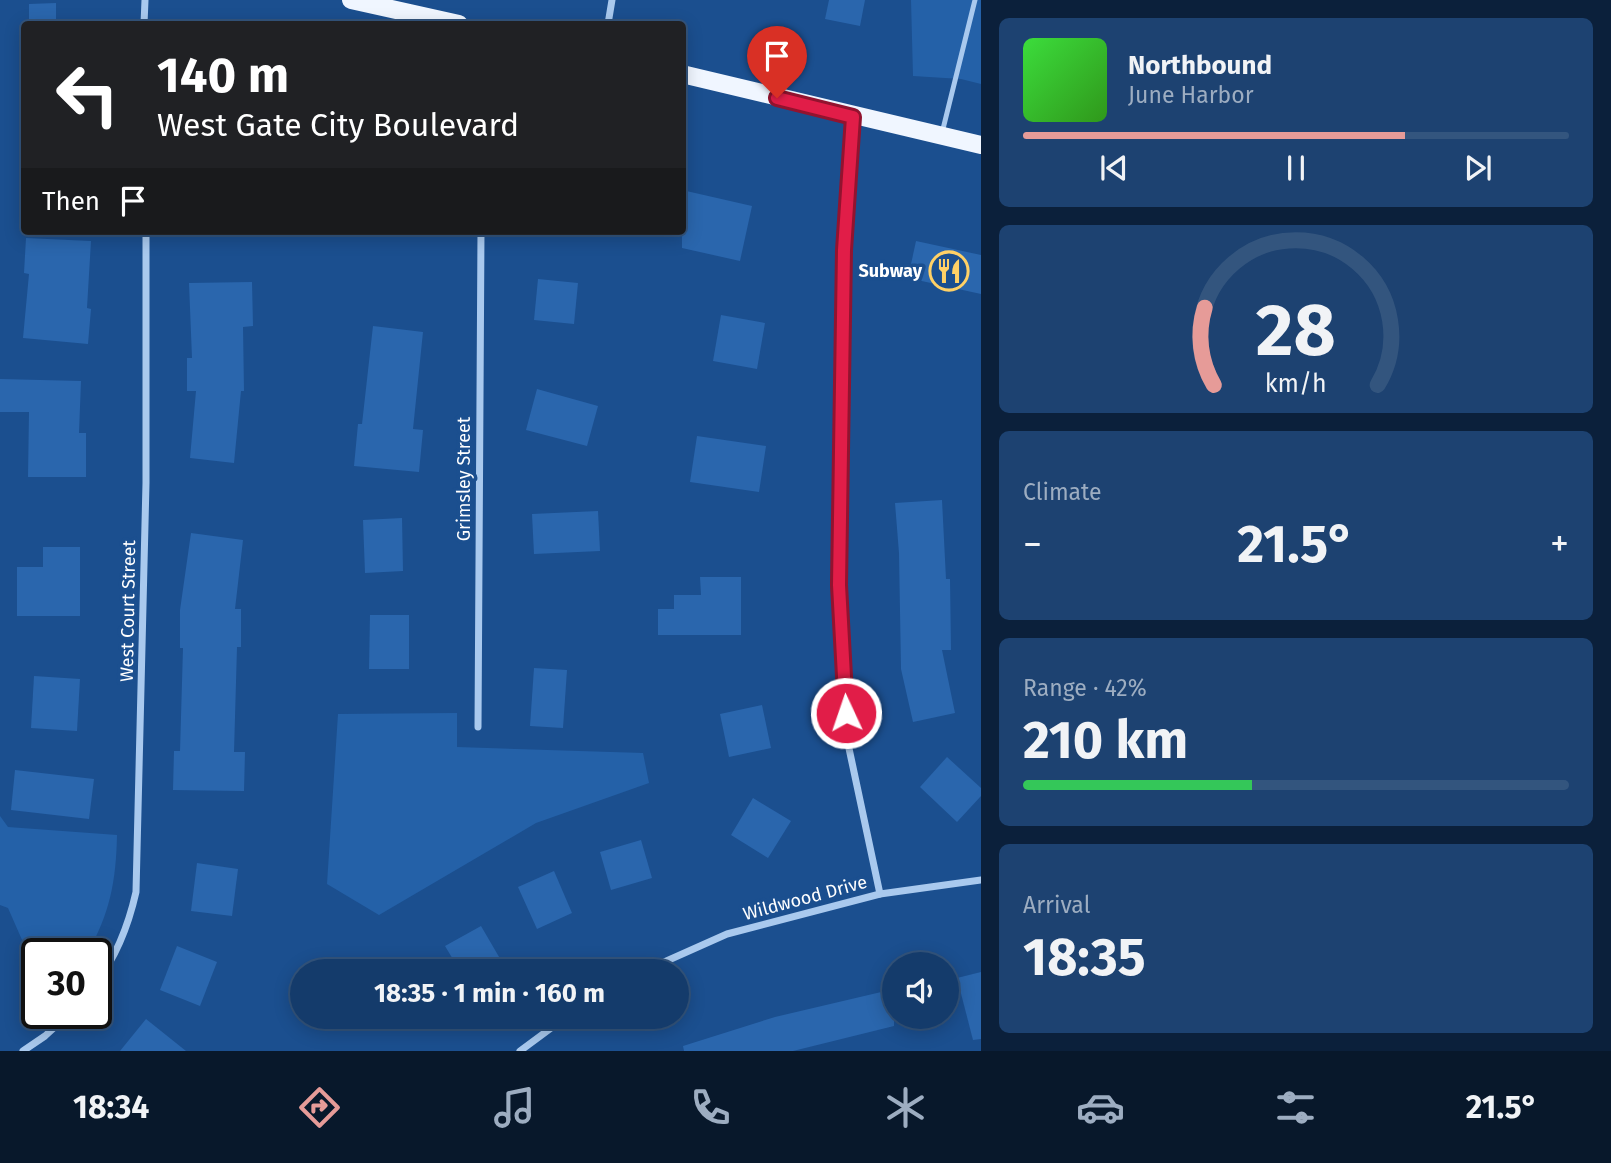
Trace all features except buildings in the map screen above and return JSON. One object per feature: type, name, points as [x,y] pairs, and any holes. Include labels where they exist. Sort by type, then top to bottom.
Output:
[{"type":"main road","points":[[351,0],[446,21]]},
{"type":"main road","points":[[686,75],[853,117],[981,145]]},
{"type":"street","points":[[144,21],[145,0]]},
{"type":"street","points":[[608,21],[612,0]]},
{"type":"street","points":[[853,117],[844,250],[839,585],[847,739],[880,894]]},
{"type":"street","name":"West Court Street","points":[[112,953],[131,914],[136,892],[146,497],[146,235]]},
{"type":"street","name":"Grimsley Street","points":[[478,727],[481,235]]},
{"type":"street","name":"Wildwood Drive","points":[[671,959],[727,934],[880,894],[981,880]]},
{"type":"street","points":[[23,1051],[53,1029]]},
{"type":"street","points":[[520,1051],[550,1029]]},
{"type":"lane","points":[[941,136],[975,0]]},
{"type":"shaded area","points":[[911,0],[981,0],[981,84],[961,79],[913,76]]},
{"type":"shaded area","points":[[457,713],[457,747],[643,753],[649,783],[536,823],[379,915],[327,884],[338,714]]},
{"type":"shaded area","points":[[0,816],[8,827],[117,835],[110,897],[95,938],[21,938],[8,908],[0,905]]},
{"type":"place","name":"Subway","points":[[949,271]]},
{"type":"route","points":[[777,98],[853,117],[844,250],[843,475],[839,585],[846,713]]}]
